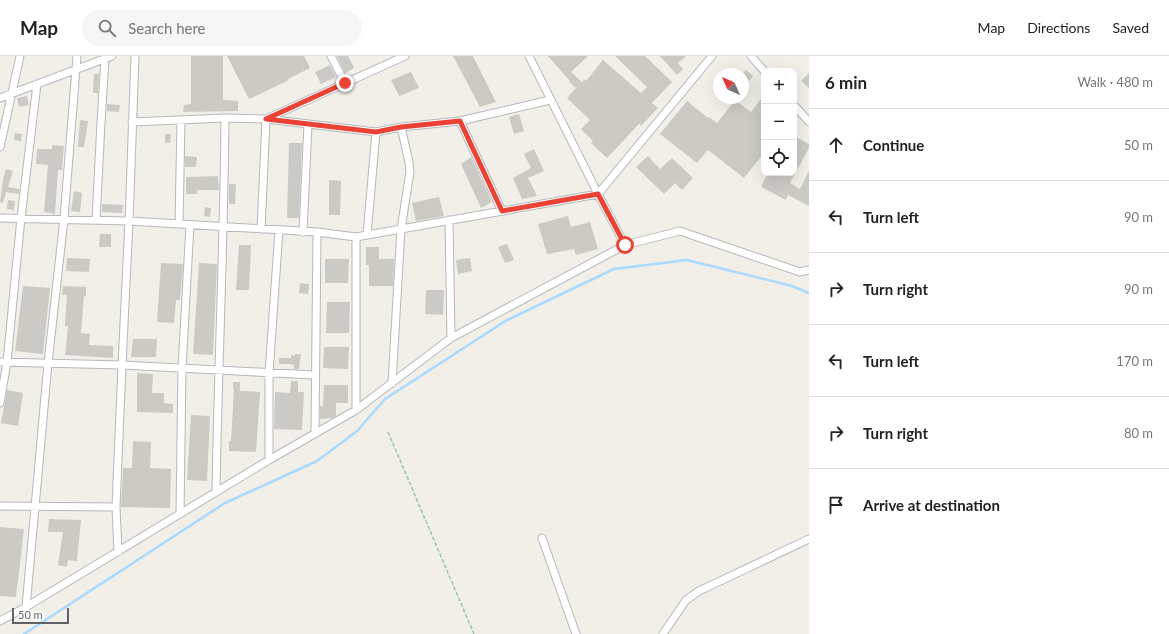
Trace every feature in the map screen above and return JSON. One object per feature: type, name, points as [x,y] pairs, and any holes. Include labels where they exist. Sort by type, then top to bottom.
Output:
[{"type":"street","points":[[0,147],[20,56]]},
{"type":"street","points":[[26,607],[48,363],[64,219],[77,56]]},
{"type":"street","points":[[118,552],[116,507],[135,56]]},
{"type":"street","points":[[331,56],[345,83]]},
{"type":"street","points":[[384,56],[388,64]]},
{"type":"street","points":[[266,119],[405,56]]},
{"type":"street","points":[[529,56],[550,100],[625,245]]},
{"type":"street","points":[[0,218],[129,221],[367,236],[598,194],[712,56]]},
{"type":"street","points":[[752,56],[762,68]]},
{"type":"street","points":[[0,98],[109,57],[101,123],[96,220]]},
{"type":"street","points":[[0,404],[3,362],[37,84]]},
{"type":"street","points":[[132,122],[225,118],[266,119],[376,132],[401,127],[460,121],[550,100]]},
{"type":"street","points":[[797,108],[809,122]]},
{"type":"street","points":[[216,492],[218,369],[224,227],[225,118]]},
{"type":"street","points":[[261,229],[266,119]]},
{"type":"street","points":[[179,224],[181,120]]},
{"type":"street","points":[[460,121],[502,211]]},
{"type":"street","points":[[303,232],[308,124]]},
{"type":"street","points":[[392,383],[401,229],[410,172],[401,127]]},
{"type":"street","points":[[367,236],[376,132]]},
{"type":"street","points":[[449,220],[452,338]]},
{"type":"street","points":[[180,514],[182,368],[190,225]]},
{"type":"street","points":[[269,460],[269,372],[279,230]]},
{"type":"street","points":[[0,621],[118,552],[269,460],[356,410],[452,338],[625,245],[680,231],[800,272],[809,270]]},
{"type":"street","points":[[315,433],[314,375],[317,232]]},
{"type":"street","points":[[356,236],[356,410]]},
{"type":"street","points":[[3,362],[218,369],[314,375]]},
{"type":"street","points":[[0,506],[116,507]]},
{"type":"street","points":[[542,538],[576,634]]},
{"type":"street","points":[[663,634],[686,600],[699,590],[809,539]]},
{"type":"path","points":[[388,432],[474,634]]},
{"type":"building","points":[[191,56],[223,56],[223,100],[238,101],[238,111],[183,112],[184,105],[191,104]]},
{"type":"building","points":[[227,56],[304,56],[310,68],[249,99]]},
{"type":"building","points":[[337,56],[348,56],[354,68],[345,73]]},
{"type":"building","points":[[453,56],[473,56],[496,102],[480,107]]},
{"type":"building","points":[[548,56],[588,56],[571,72],[582,82],[584,79],[586,81],[603,60],[641,93],[647,87],[615,56],[645,56],[672,82],[652,103],[658,108],[641,126],[639,124],[607,158],[591,143],[593,141],[581,129],[590,120],[567,98],[576,88],[569,82],[570,81]]},
{"type":"building","points":[[660,56],[686,56],[678,63],[683,69],[677,75]]},
{"type":"building","points":[[330,65],[336,77],[321,84],[315,72]]},
{"type":"building","points":[[411,72],[419,88],[399,96],[391,80]]},
{"type":"building","points":[[749,73],[753,76],[749,81]]},
{"type":"building","points":[[809,73],[809,88],[801,81]]},
{"type":"building","points":[[94,74],[99,74],[98,93],[93,93]]},
{"type":"building","points":[[27,96],[29,105],[19,107],[17,98]]},
{"type":"building","points":[[761,99],[761,157],[744,178],[708,150],[697,163],[660,134],[687,101],[708,118],[709,117],[717,123],[732,104],[740,104],[751,112]]},
{"type":"building","points":[[107,104],[120,105],[119,112],[107,111]]},
{"type":"building","points":[[519,114],[524,131],[514,134],[509,117]]},
{"type":"building","points":[[80,120],[88,121],[84,147],[78,147]]},
{"type":"building","points":[[15,133],[22,134],[21,141],[14,140]]},
{"type":"building","points":[[165,134],[171,134],[170,143],[165,143]]},
{"type":"building","points":[[797,138],[809,144],[809,148],[797,170]]},
{"type":"building","points":[[289,143],[302,143],[299,218],[287,218]]},
{"type":"building","points":[[52,145],[64,146],[62,170],[58,170],[55,214],[44,212],[48,165],[36,164],[37,149],[52,149]]},
{"type":"building","points":[[534,149],[544,171],[528,178],[537,196],[522,199],[513,178],[531,168],[524,154]]},
{"type":"building","points":[[185,156],[197,157],[196,167],[185,167]]},
{"type":"building","points":[[648,156],[660,169],[672,158],[693,178],[682,190],[675,183],[664,194],[636,167]]},
{"type":"building","points":[[471,157],[492,202],[481,208],[461,164]]},
{"type":"building","points":[[6,169],[13,171],[8,187],[19,189],[19,194],[6,192],[3,203],[0,202]]},
{"type":"building","points":[[809,171],[809,206],[788,195],[786,200],[761,187],[766,176],[794,176],[790,183],[800,189]]},
{"type":"building","points":[[218,176],[219,190],[197,190],[197,194],[186,194],[186,177]]},
{"type":"building","points":[[329,180],[341,181],[340,215],[329,215]]},
{"type":"building","points":[[229,184],[236,184],[235,204],[229,204]]},
{"type":"building","points":[[74,191],[82,193],[80,212],[71,211]]},
{"type":"building","points":[[439,197],[444,216],[416,221],[412,203]]},
{"type":"building","points":[[8,200],[15,201],[14,210],[7,209]]},
{"type":"building","points":[[102,204],[123,205],[122,213],[102,212]]},
{"type":"building","points":[[205,207],[211,208],[210,217],[204,216]]},
{"type":"building","points":[[568,216],[571,227],[590,222],[598,249],[576,255],[574,249],[547,254],[538,224]]},
{"type":"building","points":[[100,234],[111,234],[111,247],[99,247]]},
{"type":"building","points":[[507,244],[514,260],[505,263],[498,247]]},
{"type":"building","points":[[239,245],[251,245],[249,290],[236,290]]},
{"type":"building","points":[[366,247],[379,247],[379,259],[394,259],[393,286],[369,286],[369,265],[366,265]]},
{"type":"building","points":[[67,258],[90,259],[89,272],[66,271]]},
{"type":"building","points":[[470,258],[472,271],[458,274],[456,260]]},
{"type":"building","points":[[325,259],[349,259],[348,283],[325,283]]},
{"type":"building","points":[[161,263],[183,264],[180,300],[176,300],[174,323],[157,322]]},
{"type":"building","points":[[199,263],[217,264],[213,355],[193,354]]},
{"type":"building","points":[[300,283],[309,284],[308,294],[299,293]]},
{"type":"building","points":[[23,286],[50,288],[43,354],[15,351]]},
{"type":"building","points":[[63,286],[86,287],[81,333],[90,334],[89,345],[113,346],[113,358],[65,355],[68,326],[65,326],[67,295],[62,295]]},
{"type":"building","points":[[426,290],[444,290],[443,315],[425,314]]},
{"type":"building","points":[[327,302],[350,302],[349,333],[326,333]]},
{"type":"building","points":[[133,339],[157,339],[156,357],[131,357]]},
{"type":"building","points":[[324,347],[349,347],[348,369],[323,368]]},
{"type":"building","points":[[295,354],[301,354],[299,369],[294,369],[294,365],[290,364],[279,364],[279,358],[291,358],[291,355],[295,356]]},
{"type":"building","points":[[137,373],[153,374],[152,393],[164,393],[164,403],[173,404],[173,413],[137,412]]},
{"type":"building","points":[[291,381],[298,381],[298,392],[304,392],[302,430],[274,429],[275,392],[290,393]]},
{"type":"building","points":[[233,382],[240,382],[240,391],[260,392],[256,452],[229,451],[229,441],[231,441],[234,389]]},
{"type":"building","points":[[324,385],[348,385],[348,403],[336,403],[336,416],[332,418],[320,419],[320,406],[323,406]]},
{"type":"building","points":[[7,390],[23,393],[18,426],[1,423]]},
{"type":"building","points":[[191,415],[210,416],[207,481],[187,480]]},
{"type":"building","points":[[133,441],[151,442],[150,468],[171,469],[170,508],[121,507],[123,468],[132,468]]},
{"type":"building","points":[[49,519],[81,520],[77,561],[68,560],[67,567],[58,565],[63,532],[48,532]]},
{"type":"building","points":[[0,527],[24,529],[16,597],[0,596]]},
{"type":"waterway","points":[[24,634],[225,503],[317,461],[357,431],[385,399],[507,320],[614,269],[687,260],[792,286],[809,293]]},
{"type":"route","points":[[345,83],[266,119],[376,132],[401,127],[460,121],[502,211],[598,194],[625,245]]}]
